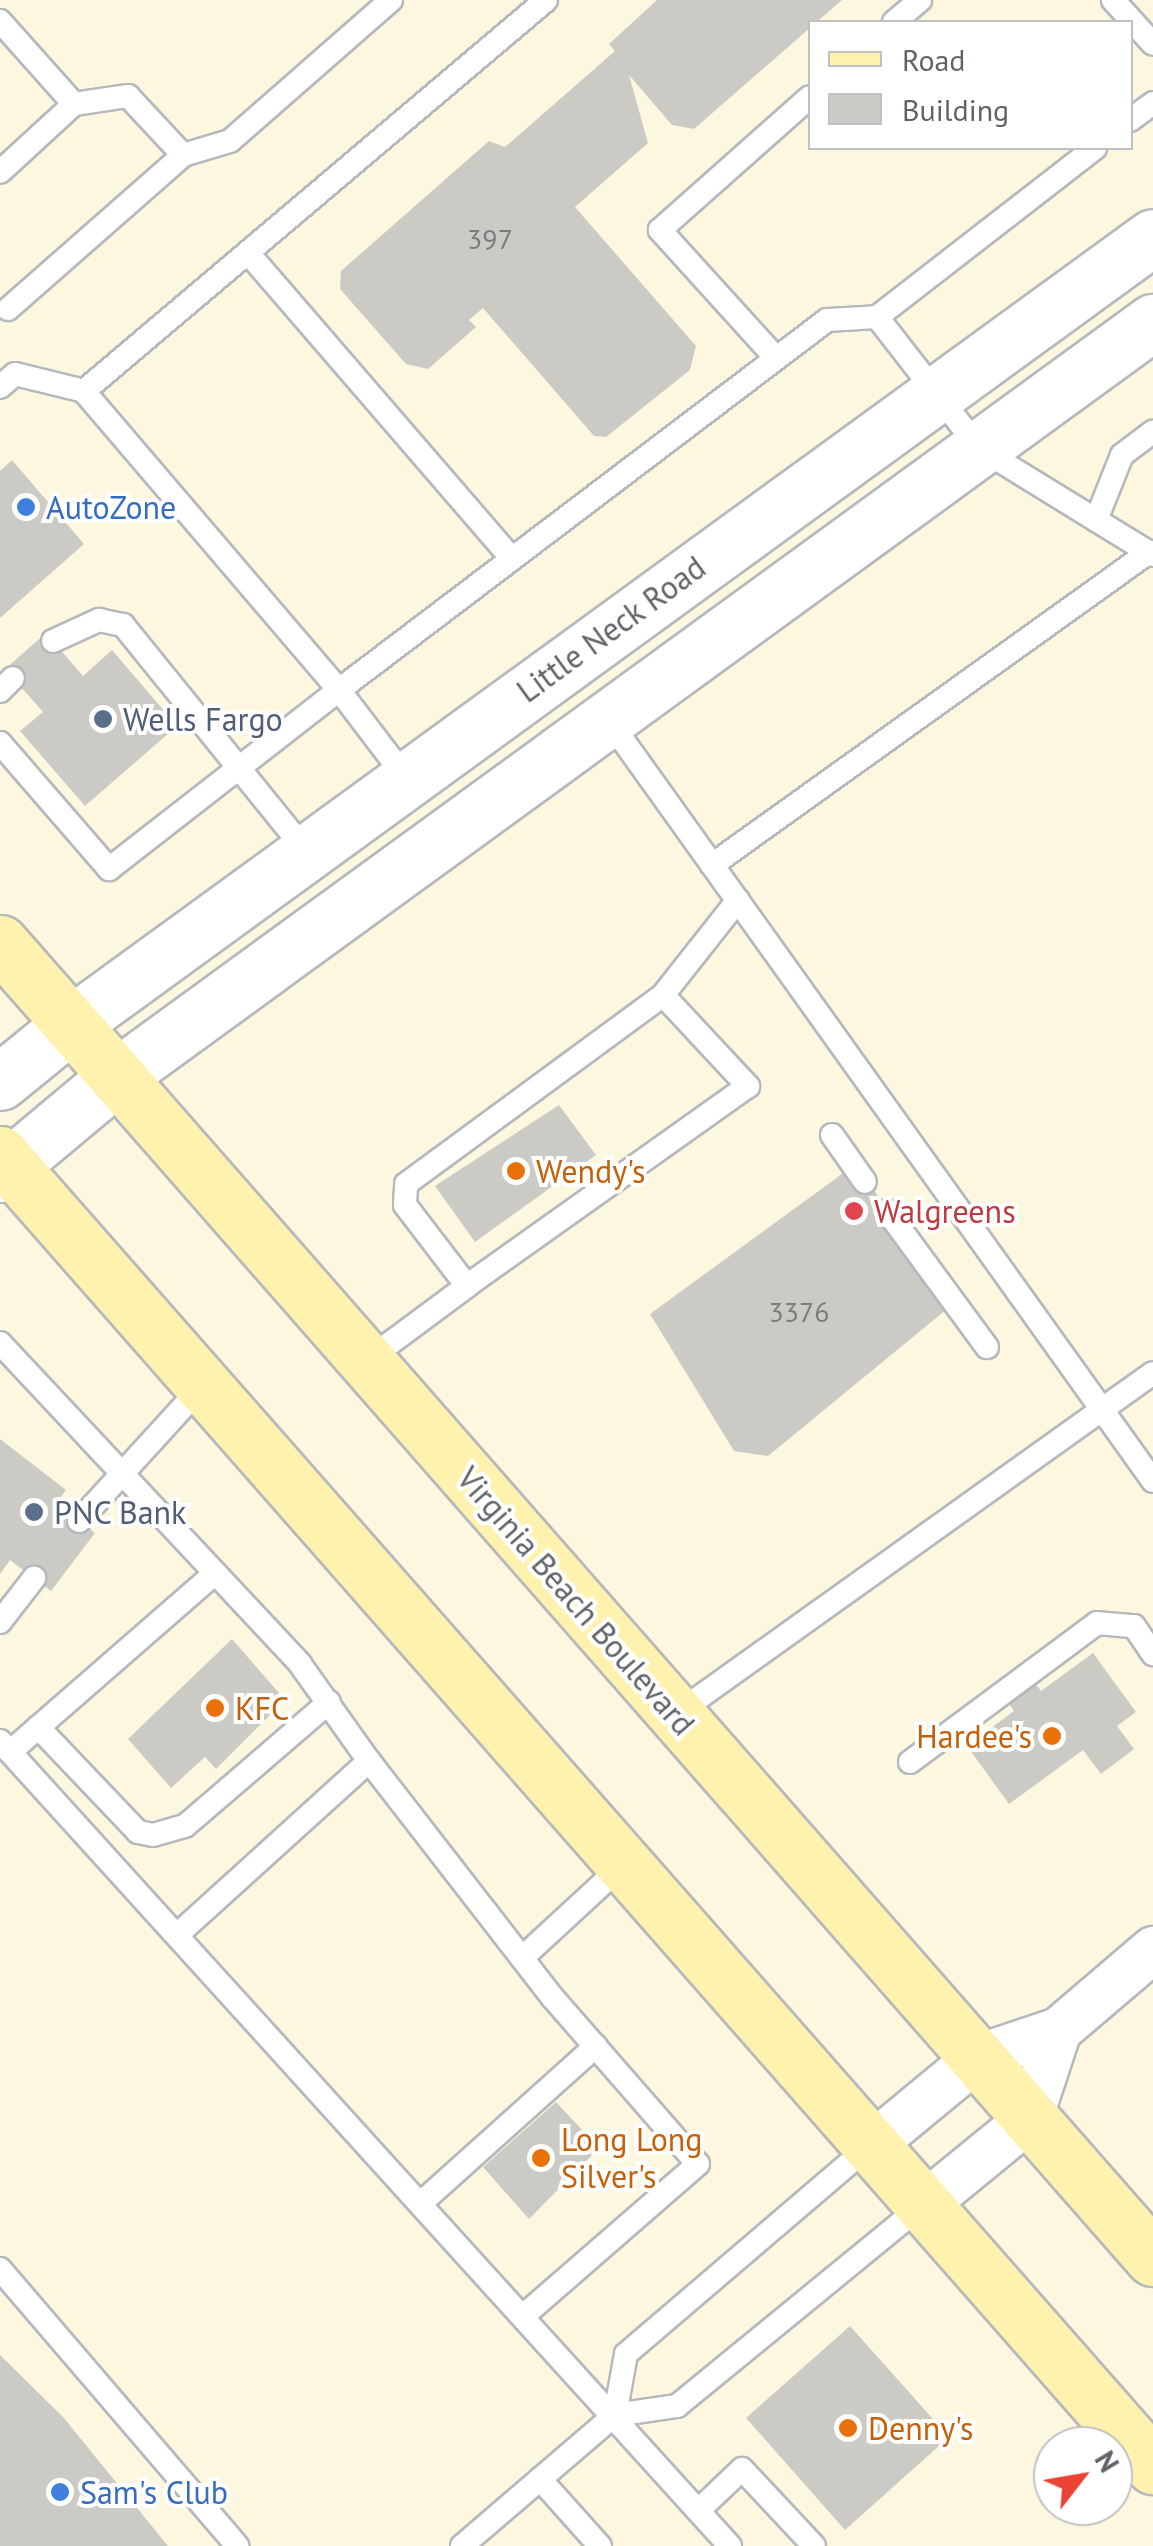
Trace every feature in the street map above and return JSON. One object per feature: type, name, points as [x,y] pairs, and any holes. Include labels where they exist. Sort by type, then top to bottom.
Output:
[{"type":"main road","name":"Virginia Beach Boulevard","points":[[0,943],[1153,2258]]},
{"type":"main road","points":[[3,1164],[203,1385],[1153,2466]]},
{"type":"street","name":"Little Neck Road","points":[[0,1082],[70,1025],[306,850],[1153,237]]},
{"type":"street","points":[[3,1164],[116,1077],[1153,322]]},
{"type":"street","points":[[872,2144],[977,2057],[1058,2030],[1153,1949]]},
{"type":"street","points":[[924,2204],[1029,2118],[1058,2030]]},
{"type":"lane","points":[[8,309],[184,155],[230,141],[390,0]]},
{"type":"lane","points":[[84,391],[546,0]]},
{"type":"lane","points":[[896,20],[920,0]]},
{"type":"lane","points":[[1113,0],[1131,20]]},
{"type":"lane","points":[[0,22],[74,104]]},
{"type":"lane","points":[[1133,22],[1153,44]]},
{"type":"lane","points":[[0,172],[74,104],[128,96],[184,155]]},
{"type":"lane","points":[[776,358],[660,230],[808,98]]},
{"type":"lane","points":[[0,742],[109,869],[827,320],[877,317],[1093,150]]},
{"type":"lane","points":[[248,253],[512,559]]},
{"type":"lane","points":[[712,865],[1151,553],[979,448],[877,317]]},
{"type":"lane","points":[[0,388],[16,374],[84,391],[339,690],[406,778]]},
{"type":"lane","points":[[1096,520],[1122,454],[1153,432]]},
{"type":"lane","points":[[52,641],[98,620],[123,625],[306,850]]},
{"type":"lane","points":[[607,718],[1153,1481]]},
{"type":"lane","points":[[467,1286],[405,1205],[406,1184],[663,995],[738,900]]},
{"type":"lane","points":[[366,1361],[748,1086],[663,995]]},
{"type":"lane","points":[[832,1135],[865,1182]]},
{"type":"lane","points":[[887,1211],[987,1347]]},
{"type":"lane","points":[[0,1343],[215,1572],[329,1702],[522,1958],[698,2164],[524,2315]]},
{"type":"lane","points":[[676,1714],[1153,1374]]},
{"type":"lane","points":[[79,1521],[119,1470],[203,1385]]},
{"type":"lane","points":[[215,1572],[38,1727],[5,1746],[615,2414],[730,2546]]},
{"type":"lane","points":[[0,1622],[34,1578]]},
{"type":"lane","points":[[910,1762],[1097,1623],[1134,1626],[1153,1654]]},
{"type":"lane","points":[[38,1727],[138,1832],[153,1835],[185,1826],[329,1702]]},
{"type":"lane","points":[[177,1935],[369,1760]]},
{"type":"lane","points":[[522,1958],[624,1864]]},
{"type":"lane","points":[[422,2203],[596,2046]]},
{"type":"lane","points":[[615,2414],[626,2354],[872,2144]]},
{"type":"lane","points":[[462,2546],[615,2414],[676,2406],[924,2204]]},
{"type":"lane","points":[[0,2269],[236,2546]]},
{"type":"lane","points":[[699,2510],[742,2470],[814,2546]]},
{"type":"lane","points":[[540,2479],[600,2546]]},
{"type":"shaded area","points":[[0,0],[1153,0],[1153,2546],[0,2546]]},
{"type":"building","points":[[657,0],[842,0],[819,20],[808,20],[808,30],[694,129],[672,125],[629,75],[648,143],[575,207],[696,346],[690,370],[606,437],[594,436],[483,308],[469,320],[476,327],[428,369],[406,364],[340,289],[341,271],[489,141],[505,147],[615,51],[609,44]]},
{"type":"building","name":"AutoZone","points":[[12,460],[84,544],[0,618],[0,471]]},
{"type":"building","name":"Wells Fargo","points":[[46,633],[83,676],[112,650],[177,726],[85,806],[20,731],[43,712],[5,669]]},
{"type":"building","name":"Wendy's","points":[[559,1105],[596,1155],[475,1242],[435,1186]]},
{"type":"building","name":"Walgreens","points":[[846,1171],[868,1180],[947,1309],[768,1456],[734,1451],[650,1314]]},
{"type":"building","name":"PNC Bank","points":[[0,1439],[66,1490],[56,1503],[95,1533],[51,1591],[10,1560],[0,1574]]},
{"type":"building","name":"KFC","points":[[232,1639],[285,1700],[216,1769],[205,1757],[171,1788],[128,1739]]},
{"type":"building","name":"Hardee's","points":[[1093,1653],[1136,1712],[1117,1726],[1134,1749],[1101,1774],[1083,1750],[1009,1804],[967,1746],[1014,1711],[1006,1699],[1033,1680],[1041,1691]]},
{"type":"building","name":"Long Long Silver's","points":[[556,2102],[599,2148],[529,2219],[483,2167]]},
{"type":"building","name":"Denny's","points":[[850,2326],[949,2437],[845,2530],[746,2418]]},
{"type":"building","name":"Sam's Club","points":[[0,2355],[63,2417],[168,2546],[0,2546]]},
{"type":"place","name":"AutoZone","points":[[26,507]]},
{"type":"place","name":"Wells Fargo","points":[[103,719]]},
{"type":"place","name":"Wendy's","points":[[516,1171]]},
{"type":"place","name":"Walgreens","points":[[854,1211]]},
{"type":"place","name":"PNC Bank","points":[[34,1512]]},
{"type":"place","name":"KFC","points":[[215,1708]]},
{"type":"place","name":"Hardee's","points":[[1052,1736]]},
{"type":"place","name":"Long Long Silver's","points":[[541,2158]]},
{"type":"place","name":"Denny's","points":[[848,2428]]},
{"type":"place","name":"Sam's Club","points":[[60,2492]]}]
